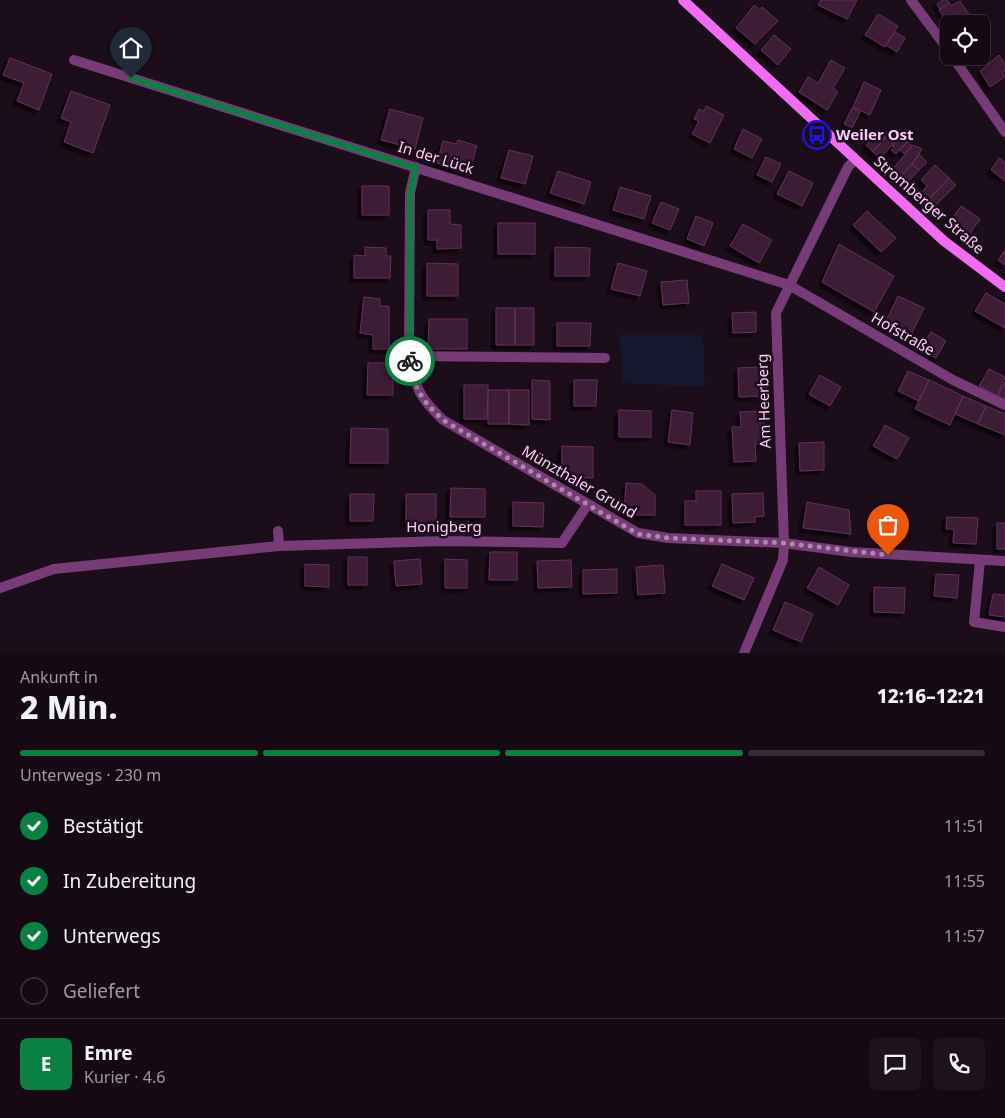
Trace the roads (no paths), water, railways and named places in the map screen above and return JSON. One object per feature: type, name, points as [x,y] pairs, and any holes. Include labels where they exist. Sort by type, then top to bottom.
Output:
[{"type":"main road","name":"Stromberger Straße","points":[[683,0],[944,241],[1005,287]]},
{"type":"street","points":[[912,0],[940,39]]},
{"type":"street","name":"In der Lück","points":[[74,60],[789,284]]},
{"type":"street","points":[[958,65],[1005,132]]},
{"type":"street","name":"Am Heerberg","points":[[744,653],[783,560],[776,313],[848,167],[855,160]]},
{"type":"street","name":"Münzthaler Grund","points":[[416,168],[410,193],[409,356],[414,382],[423,400],[443,420],[638,534],[668,538],[784,543],[851,552],[1005,561]]},
{"type":"street","name":"Hofstraße","points":[[789,284],[953,380],[1005,405]]},
{"type":"street","points":[[409,356],[605,358]]},
{"type":"street","name":"Honigberg","points":[[0,588],[54,568],[279,546],[444,541],[562,543],[588,504]]},
{"type":"street","points":[[278,530],[279,546]]},
{"type":"street","points":[[980,561],[974,622],[1005,627]]},
{"type":"place","name":"Weiler Ost","points":[[817,135]]}]
